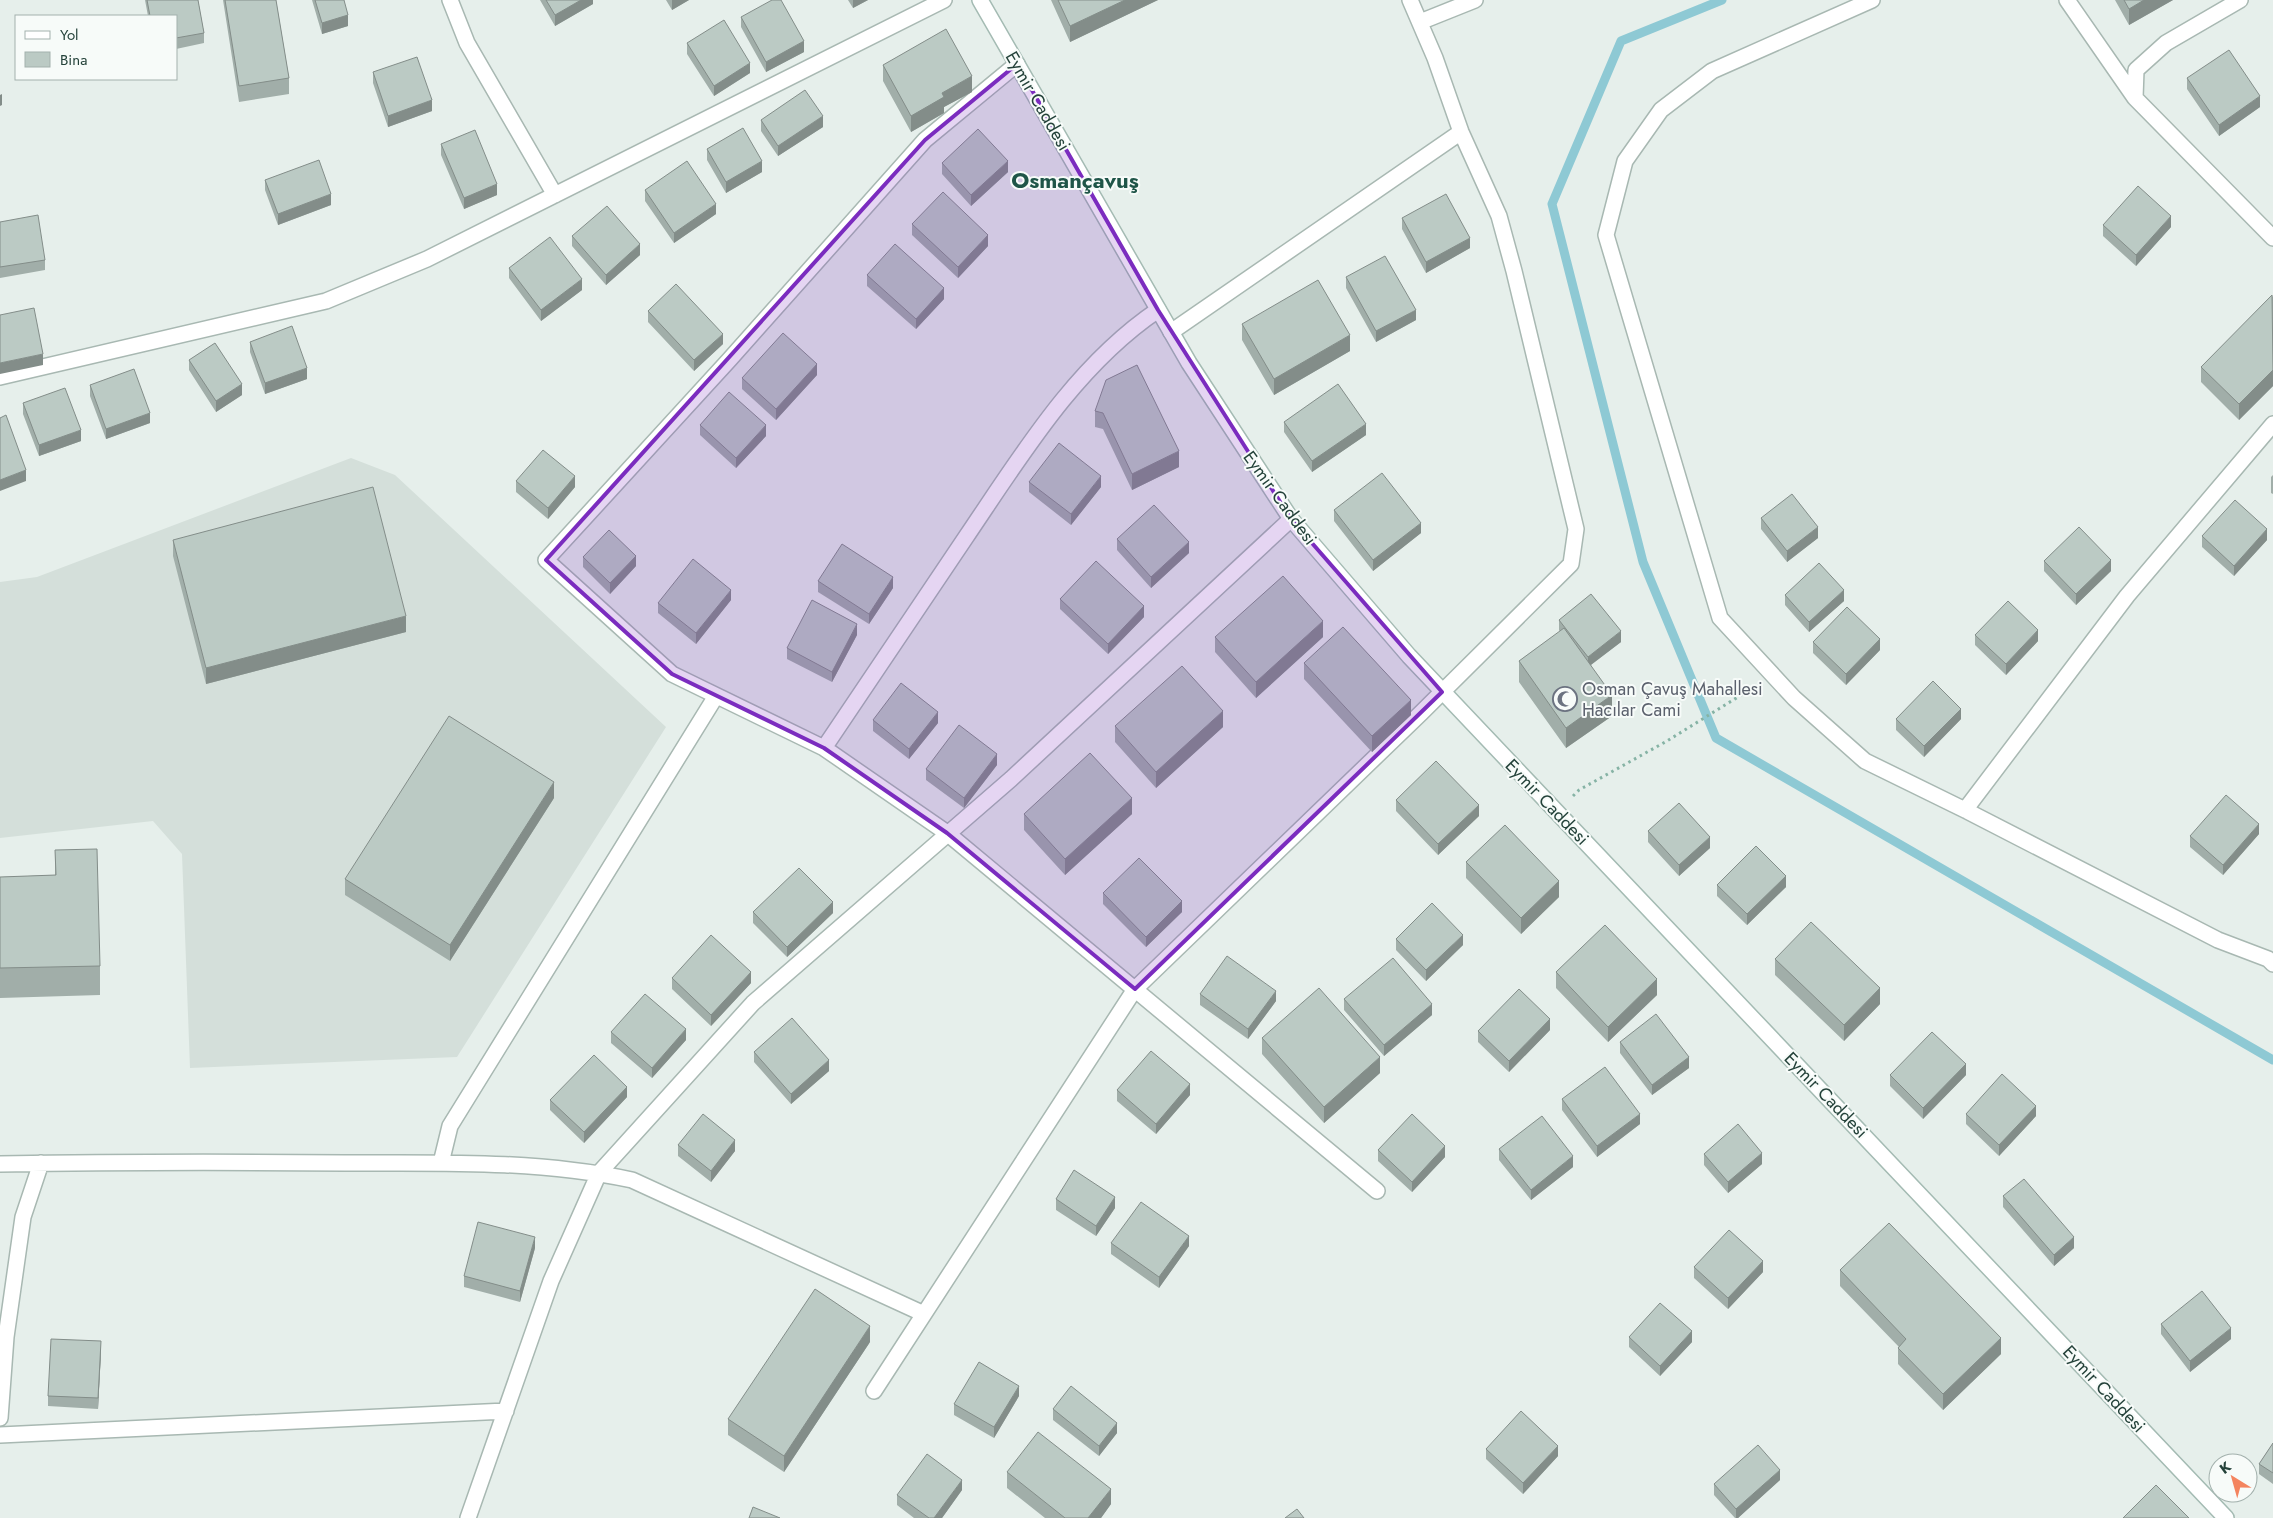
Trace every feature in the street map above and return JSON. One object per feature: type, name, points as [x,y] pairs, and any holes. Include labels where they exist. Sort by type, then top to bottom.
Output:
[{"type":"street","points":[[450,0],[467,43],[555,195]]},
{"type":"street","points":[[0,377],[326,301],[427,259],[944,0]]},
{"type":"street","name":"Eymir Caddesi","points":[[980,0],[1171,332],[1291,519],[1408,656],[2226,1518]]},
{"type":"street","points":[[874,1391],[1135,989],[1442,692],[1571,564],[1576,529],[1499,216],[1461,132],[1435,58],[1410,0]]},
{"type":"street","points":[[1420,22],[1473,0]]},
{"type":"street","points":[[1872,0],[1712,71],[1661,110],[1625,161],[1606,235],[1720,618],[1794,698],[1865,761],[1965,810],[2218,940],[2271,959]]},
{"type":"street","points":[[2067,0],[2135,98],[2273,238]]},
{"type":"street","points":[[2135,98],[2136,70],[2166,43],[2240,0]]},
{"type":"street","points":[[1017,64],[925,140],[546,560],[672,674],[824,748],[947,833],[1377,1191]]},
{"type":"street","points":[[1171,332],[1461,132]]},
{"type":"street","points":[[824,748],[1036,433],[1086,375],[1135,326],[1158,310]]},
{"type":"street","points":[[1965,810],[2127,596],[2273,424]]},
{"type":"street","points":[[468,1518],[551,1281],[599,1173],[753,1003],[1011,779],[1291,519]]},
{"type":"street","points":[[441,1163],[450,1126],[716,696]]},
{"type":"street","points":[[0,1418],[6,1336],[23,1217],[41,1163]]},
{"type":"street","points":[[0,1164],[514,1164],[599,1173],[632,1180],[924,1314]]},
{"type":"street","points":[[0,1435],[506,1411]]},
{"type":"path","points":[[1556,811],[1579,790],[1725,707],[1773,675]]},
{"type":"highlighted area","points":[[1017,64],[1158,310],[1291,519],[1442,692],[1135,989],[947,833],[824,748],[672,674],[546,560],[925,140]]},
{"type":"shaded area","points":[[351,458],[395,475],[666,727],[457,1057],[190,1068],[182,854],[153,821],[0,838],[0,582],[37,577]]},
{"type":"building","points":[[147,0],[198,0],[204,33],[178,38],[178,15],[150,15]]},
{"type":"building","points":[[225,0],[276,0],[289,78],[239,86]]},
{"type":"building","points":[[315,0],[344,0],[348,15],[322,23]]},
{"type":"building","points":[[546,0],[581,0],[555,15]]},
{"type":"building","points":[[772,0],[781,0],[804,41],[766,62],[741,17]]},
{"type":"building","points":[[1058,0],[1125,0],[1070,26]]},
{"type":"building","points":[[2124,0],[2144,0],[2129,9]]},
{"type":"building","points":[[724,20],[750,63],[714,86],[687,43]]},
{"type":"building","points":[[946,29],[972,76],[942,93],[944,97],[911,116],[883,65]]},
{"type":"building","points":[[2229,50],[2260,96],[2219,125],[2187,78]]},
{"type":"building","points":[[417,57],[432,100],[388,116],[373,72]]},
{"type":"building","points":[[805,90],[823,116],[778,146],[761,120]]},
{"type":"building","points":[[743,128],[762,161],[726,182],[707,149]]},
{"type":"building","points":[[978,129],[1008,161],[971,195],[942,163]]},
{"type":"building","points":[[475,130],[497,184],[464,198],[441,144]]},
{"type":"building","points":[[319,160],[331,194],[278,214],[265,180]]},
{"type":"building","points":[[687,161],[716,204],[674,233],[645,190]]},
{"type":"building","points":[[2138,186],[2171,216],[2136,255],[2103,225]]},
{"type":"building","points":[[943,192],[988,235],[958,267],[912,224]]},
{"type":"building","points":[[1446,194],[1470,238],[1426,262],[1402,218]]},
{"type":"building","points":[[607,206],[640,244],[606,275],[572,236]]},
{"type":"building","points":[[38,215],[45,260],[0,267],[0,222]]},
{"type":"building","points":[[550,237],[582,279],[541,310],[509,268]]},
{"type":"building","points":[[895,244],[944,288],[916,319],[867,275]]},
{"type":"building","points":[[1385,256],[1416,310],[1376,331],[1346,277]]},
{"type":"building","points":[[1318,280],[1350,335],[1274,379],[1242,324]]},
{"type":"building","points":[[676,284],[723,334],[694,360],[648,311]]},
{"type":"building","points":[[2272,295],[2273,370],[2239,404],[2201,367]]},
{"type":"building","points":[[34,308],[43,354],[0,363],[0,315]]},
{"type":"building","points":[[292,326],[307,368],[265,383],[250,342]]},
{"type":"building","points":[[783,333],[817,364],[776,409],[742,378]]},
{"type":"building","points":[[215,343],[242,384],[216,401],[189,360]]},
{"type":"building","points":[[1137,365],[1179,451],[1132,474],[1103,413],[1095,411],[1106,380]]},
{"type":"building","points":[[134,369],[150,413],[106,429],[90,385]]},
{"type":"building","points":[[1338,384],[1366,424],[1312,461],[1284,422]]},
{"type":"building","points":[[65,388],[81,430],[39,445],[23,403]]},
{"type":"building","points":[[729,392],[766,425],[736,458],[700,425]]},
{"type":"building","points":[[6,415],[26,470],[0,480],[0,418]]},
{"type":"building","points":[[1059,443],[1101,476],[1071,514],[1029,482]]},
{"type":"building","points":[[543,450],[575,476],[548,508],[516,481]]},
{"type":"building","points":[[1382,473],[1421,523],[1373,560],[1334,510]]},
{"type":"building","points":[[373,487],[406,616],[206,668],[173,540]]},
{"type":"building","points":[[1792,494],[1818,527],[1787,551],[1761,518]]},
{"type":"building","points":[[2235,500],[2267,529],[2234,566],[2202,536]]},
{"type":"building","points":[[1154,505],[1189,542],[1151,577],[1117,539]]},
{"type":"building","points":[[2079,527],[2111,560],[2076,594],[2044,561]]},
{"type":"building","points":[[609,530],[636,556],[610,583],[583,557]]},
{"type":"building","points":[[842,544],[893,577],[869,614],[818,581]]},
{"type":"building","points":[[693,559],[731,590],[696,633],[658,603]]},
{"type":"building","points":[[1096,561],[1144,606],[1108,644],[1060,599]]},
{"type":"building","points":[[1819,563],[1844,590],[1809,622],[1785,595]]},
{"type":"building","points":[[1283,576],[1323,621],[1256,682],[1215,637]]},
{"type":"building","points":[[1591,594],[1621,631],[1588,657],[1559,620]]},
{"type":"building","points":[[812,600],[857,624],[832,672],[787,648]]},
{"type":"building","points":[[2008,601],[2038,630],[2006,664],[1975,635]]},
{"type":"building","points":[[1847,607],[1880,639],[1846,674],[1813,642]]},
{"type":"building","points":[[1343,627],[1411,700],[1372,736],[1304,663]]},
{"type":"building","name":"Osman Çavuş Mahallesi Hacılar Cami","points":[[1564,628],[1612,695],[1566,728],[1519,661]]},
{"type":"building","points":[[1182,666],[1223,711],[1156,772],[1115,726]]},
{"type":"building","points":[[1933,681],[1961,709],[1924,746],[1896,719]]},
{"type":"building","points":[[901,683],[938,712],[909,749],[873,720]]},
{"type":"building","points":[[449,716],[554,782],[450,945],[345,879]]},
{"type":"building","points":[[959,725],[997,754],[964,798],[926,769]]},
{"type":"building","points":[[1090,753],[1132,798],[1065,859],[1024,814]]},
{"type":"building","points":[[1436,761],[1479,805],[1438,844],[1396,800]]},
{"type":"building","points":[[2226,795],[2259,824],[2223,865],[2190,836]]},
{"type":"building","points":[[1679,803],[1710,837],[1679,865],[1648,831]]},
{"type":"building","points":[[1505,825],[1559,881],[1521,918],[1466,862]]},
{"type":"building","points":[[1756,846],[1786,876],[1747,914],[1717,885]]},
{"type":"building","points":[[97,849],[100,966],[0,968],[0,877],[56,875],[55,850]]},
{"type":"building","points":[[1139,858],[1182,901],[1146,937],[1103,893]]},
{"type":"building","points":[[799,868],[833,902],[787,947],[753,912]]},
{"type":"building","points":[[1432,903],[1463,935],[1426,970],[1396,939]]},
{"type":"building","points":[[1811,922],[1880,988],[1844,1025],[1775,959]]},
{"type":"building","points":[[1605,925],[1657,979],[1608,1027],[1556,972]]},
{"type":"building","points":[[711,935],[751,972],[711,1015],[672,978]]},
{"type":"building","points":[[1227,956],[1276,991],[1248,1029],[1200,994]]},
{"type":"building","points":[[1393,958],[1432,1004],[1384,1045],[1344,999]]},
{"type":"building","points":[[1319,988],[1380,1057],[1324,1107],[1262,1038]]},
{"type":"building","points":[[1519,989],[1550,1019],[1509,1061],[1478,1031]]},
{"type":"building","points":[[645,994],[686,1029],[652,1068],[611,1032]]},
{"type":"building","points":[[1656,1014],[1689,1057],[1652,1085],[1620,1042]]},
{"type":"building","points":[[792,1018],[829,1060],[791,1094],[754,1052]]},
{"type":"building","points":[[1932,1032],[1966,1064],[1923,1108],[1890,1075]]},
{"type":"building","points":[[1151,1051],[1190,1084],[1156,1124],[1117,1090]]},
{"type":"building","points":[[594,1055],[627,1087],[584,1132],[550,1100]]},
{"type":"building","points":[[1605,1067],[1640,1114],[1597,1146],[1562,1099]]},
{"type":"building","points":[[2002,1074],[2036,1106],[1999,1145],[1966,1114]]},
{"type":"building","points":[[703,1114],[735,1140],[711,1171],[678,1145]]},
{"type":"building","points":[[1412,1114],[1445,1146],[1412,1182],[1378,1150]]},
{"type":"building","points":[[1542,1116],[1573,1156],[1531,1190],[1499,1149]]},
{"type":"building","points":[[1738,1124],[1762,1153],[1728,1182],[1704,1154]]},
{"type":"building","points":[[1074,1170],[1115,1197],[1096,1226],[1056,1199]]},
{"type":"building","points":[[2024,1179],[2074,1237],[2054,1255],[2003,1196]]},
{"type":"building","points":[[1141,1202],[1189,1236],[1159,1277],[1111,1243]]},
{"type":"building","points":[[478,1222],[535,1237],[520,1291],[464,1276]]},
{"type":"building","points":[[1889,1223],[2001,1338],[1943,1394],[1898,1348],[1906,1339],[1840,1270]]},
{"type":"building","points":[[1729,1230],[1763,1261],[1728,1298],[1694,1267]]},
{"type":"building","points":[[815,1289],[870,1326],[784,1456],[728,1419]]},
{"type":"building","points":[[2202,1291],[2231,1328],[2190,1361],[2161,1324]]},
{"type":"building","points":[[1660,1303],[1692,1331],[1660,1366],[1629,1337]]},
{"type":"building","points":[[51,1339],[101,1341],[98,1398],[48,1396]]},
{"type":"building","points":[[979,1362],[1019,1386],[994,1427],[954,1404]]},
{"type":"building","points":[[1071,1386],[1117,1423],[1099,1446],[1053,1409]]},
{"type":"building","points":[[1521,1411],[1558,1446],[1523,1483],[1486,1449]]},
{"type":"building","points":[[1038,1432],[1111,1489],[1088,1518],[1065,1518],[1007,1472]]},
{"type":"building","points":[[2273,1443],[2273,1473],[2259,1464]]},
{"type":"building","points":[[1758,1445],[1780,1470],[1736,1509],[1714,1484]]},
{"type":"building","points":[[927,1454],[962,1480],[934,1518],[929,1518],[897,1495]]},
{"type":"building","points":[[2156,1485],[2189,1518],[2123,1518]]},
{"type":"building","points":[[753,1507],[780,1518],[749,1518]]},
{"type":"building","points":[[1297,1509],[1304,1518],[1285,1518]]},
{"type":"waterway","points":[[1722,0],[1621,41],[1552,204],[1643,562],[1716,738],[2273,1060]]},
{"type":"place","name":"Osman Çavuş Mahallesi Hacılar Cami","points":[[1565,699]]},
{"type":"district","name":"Osmançavuş","points":[[1075,180]]}]
